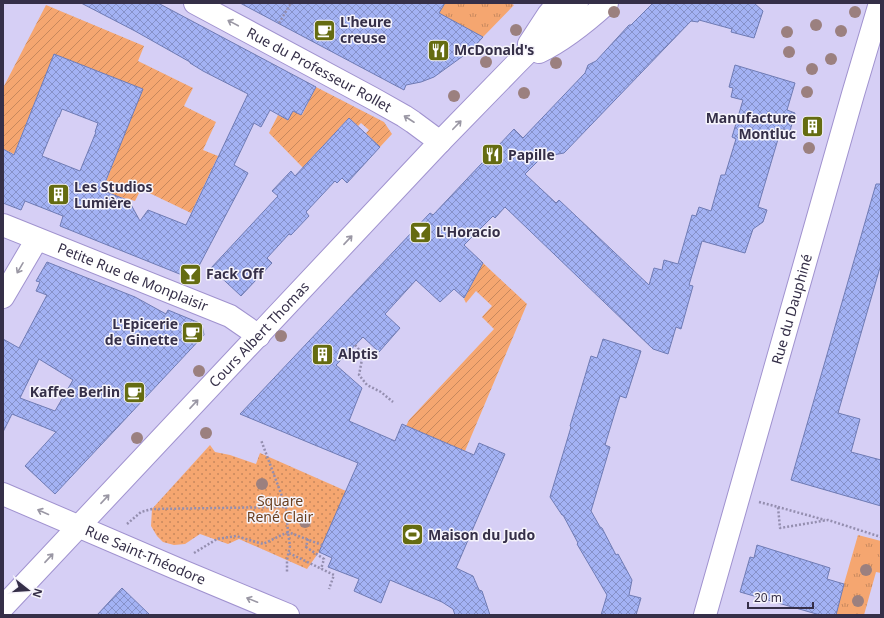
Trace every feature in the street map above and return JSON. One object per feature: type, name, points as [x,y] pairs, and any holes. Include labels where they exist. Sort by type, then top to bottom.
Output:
[{"type":"street","name":"Rue du Professeur Rollet","points":[[195,3],[404,116],[440,142]]},
{"type":"street","name":"Cours Albert Thomas","points":[[516,64],[548,15],[558,3]]},
{"type":"street","name":"Cours Albert Thomas","points":[[3,607],[440,142],[577,3]]},
{"type":"street","points":[[516,64],[552,46],[587,21],[607,3]]},
{"type":"street","name":"Rue du Dauphiné","points":[[705,615],[852,94],[880,3]]},
{"type":"street","name":"Petite Rue de Monplaisir","points":[[3,225],[230,316],[259,336]]},
{"type":"street","points":[[3,297],[37,239]]},
{"type":"street","name":"Rue Saint-Théodore","points":[[3,494],[288,615]]},
{"type":"path","points":[[355,345],[363,354],[359,375],[367,385],[381,392],[393,402]]},
{"type":"path","points":[[261,440],[286,507],[290,546],[287,560],[287,572]]},
{"type":"path","points":[[739,496],[881,536]]},
{"type":"path","points":[[109,540],[140,512],[152,509],[286,507]]},
{"type":"path","points":[[778,507],[780,528],[828,520]]},
{"type":"path","points":[[172,567],[217,539],[236,536],[263,544],[288,532],[322,545]]},
{"type":"path","points":[[308,539],[306,547],[324,559],[321,569]]},
{"type":"path","points":[[289,552],[334,575],[329,589]]},
{"type":"green space","points":[[445,3],[510,3],[514,5],[483,37],[431,9]]},
{"type":"green space","points":[[46,5],[144,46],[138,61],[193,88],[184,106],[216,122],[203,150],[218,156],[191,213],[141,189],[135,201],[102,192],[142,89],[54,54],[14,154],[3,149],[3,88]]},
{"type":"green space","points":[[316,87],[384,122],[392,134],[380,147],[366,133],[369,130],[361,123],[358,126],[349,118],[338,129],[345,134],[327,153],[321,148],[311,158],[310,175],[269,133],[278,115],[288,120],[292,111],[302,115]]},
{"type":"green space","points":[[483,263],[527,304],[465,451],[406,426],[409,420],[494,329],[482,317],[492,306],[476,291],[466,303],[464,299]]},
{"type":"green space","name":"Square René Clair","points":[[210,445],[215,452],[230,455],[256,464],[260,453],[346,491],[319,552],[307,569],[239,539],[228,544],[200,534],[185,544],[174,545],[163,542],[157,536],[151,526],[152,509]]},
{"type":"green space","points":[[858,535],[881,541],[881,573],[876,572],[864,615],[835,615]]},
{"type":"building","points":[[81,3],[158,3],[316,87],[301,115],[293,111],[288,120],[270,110],[261,127],[254,123],[234,165],[248,173],[192,279],[60,226],[63,216],[25,201],[21,210],[3,203],[3,149],[14,155],[54,54],[143,89],[102,190],[129,201],[140,221],[148,210],[186,225],[248,94],[203,71],[135,31]],"holes":[[[62,109],[98,123],[96,132],[80,171],[42,156]]]},
{"type":"building","points":[[240,3],[445,3],[439,13],[483,37],[470,51],[434,77],[421,82],[406,85],[404,90]]},
{"type":"building","points":[[653,3],[754,3],[763,11],[754,38],[731,32],[732,29],[699,20],[698,22],[691,21],[564,153],[542,157],[525,174],[556,203],[559,200],[649,285],[654,268],[662,270],[664,260],[678,264],[692,215],[696,216],[699,207],[711,211],[721,175],[725,175],[736,139],[732,137],[743,100],[731,97],[733,88],[729,87],[735,65],[795,83],[787,110],[795,113],[790,131],[781,129],[758,207],[767,210],[763,222],[753,229],[745,253],[702,241],[689,285],[693,286],[681,329],[676,327],[668,354],[653,349],[505,207],[495,218],[493,216],[464,245],[483,263],[464,298],[454,289],[440,302],[416,280],[385,314],[400,328],[379,352],[363,337],[336,365],[362,388],[349,421],[395,441],[402,424],[474,455],[479,443],[505,454],[456,568],[473,576],[479,590],[482,591],[490,615],[455,615],[453,609],[442,602],[390,580],[381,603],[354,591],[359,579],[328,567],[332,558],[319,552],[358,463],[240,414],[430,213],[433,215],[514,129],[523,138],[585,73],[588,65],[596,61],[629,25],[631,25]]},
{"type":"building","points":[[349,118],[380,147],[347,183],[342,178],[337,183],[335,181],[306,212],[309,216],[291,235],[289,234],[267,258],[272,263],[241,296],[211,268],[278,196],[272,191],[291,171],[295,176]]},
{"type":"building","points":[[876,184],[881,184],[881,264],[838,413],[860,419],[851,452],[881,460],[881,506],[791,480]]},
{"type":"building","points":[[47,262],[135,297],[166,314],[168,310],[202,324],[204,335],[55,494],[25,466],[56,432],[12,414],[3,432],[3,339],[19,348],[47,295],[36,291],[40,282],[36,281]],"holes":[[[39,359],[73,380],[55,411],[20,398]]]},
{"type":"building","points":[[603,339],[641,351],[626,398],[620,396],[605,445],[610,447],[591,511],[616,555],[618,554],[632,580],[629,595],[641,598],[636,615],[601,615],[607,595],[577,544],[578,543],[563,515],[550,497],[591,356],[597,358]]},
{"type":"building","points":[[757,545],[830,568],[827,579],[844,584],[836,615],[820,615],[740,592],[750,557],[754,558]]},
{"type":"building","points":[[122,588],[150,615],[97,615]]},
{"type":"place","name":"L'heure creuse","points":[[325,30]]},
{"type":"place","name":"McDonald's","points":[[439,50]]},
{"type":"place","name":"Manufacture Montluc","points":[[812,126]]},
{"type":"place","name":"Papille","points":[[493,155]]},
{"type":"place","name":"Les Studios Lumière","points":[[59,195]]},
{"type":"place","name":"L'Horacio","points":[[421,232]]},
{"type":"place","name":"Fack Off","points":[[190,274]]},
{"type":"place","name":"L'Epicerie de Ginette","points":[[193,332]]},
{"type":"place","name":"Alptis","points":[[322,354]]},
{"type":"place","name":"Kaffee Berlin","points":[[135,392]]},
{"type":"place","name":"Maison du Judo","points":[[412,535]]}]
